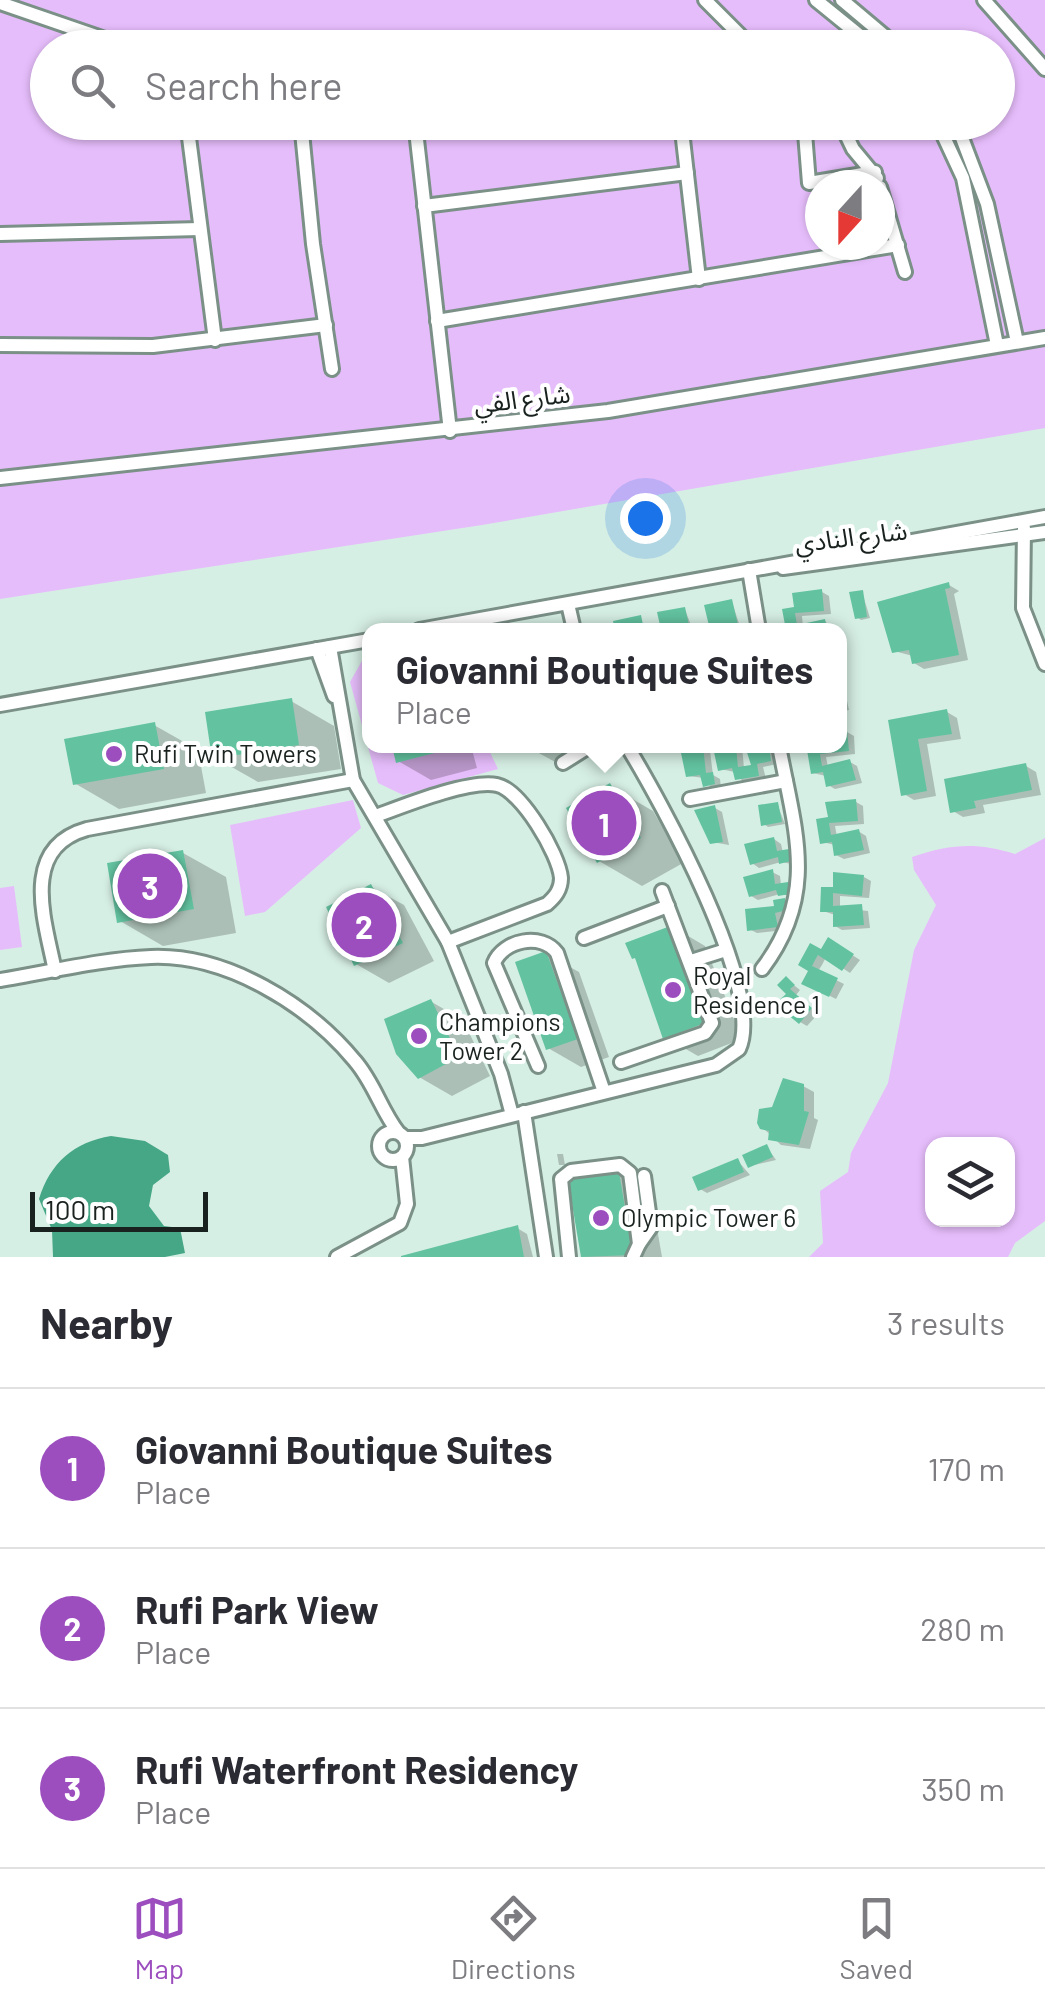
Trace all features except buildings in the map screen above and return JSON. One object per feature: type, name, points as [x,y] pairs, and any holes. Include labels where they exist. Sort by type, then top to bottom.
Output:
[{"type":"street","points":[[705,0],[731,30]]},
{"type":"street","points":[[816,0],[853,30]]},
{"type":"street","points":[[842,0],[878,30]]},
{"type":"street","points":[[984,0],[1011,30]]},
{"type":"street","points":[[0,2],[80,30]]},
{"type":"street","points":[[1015,35],[1045,69]]},
{"type":"street","points":[[188,140],[214,340]]},
{"type":"street","points":[[304,140],[332,369]]},
{"type":"street","points":[[417,140],[450,430]]},
{"type":"street","points":[[683,140],[700,278]]},
{"type":"street","points":[[806,140],[808,170]]},
{"type":"street","points":[[850,140],[869,170]]},
{"type":"street","points":[[945,140],[963,178],[997,345]]},
{"type":"street","points":[[963,140],[987,204],[1017,342]]},
{"type":"street","points":[[424,206],[687,173]]},
{"type":"street","points":[[0,234],[200,229]]},
{"type":"street","points":[[895,236],[906,272]]},
{"type":"street","points":[[437,321],[898,245]]},
{"type":"street","points":[[0,345],[116,348],[326,325]]},
{"type":"street","name":"شارع الفي","points":[[0,478],[608,411],[1045,338]]},
{"type":"street","name":"شارع النادي","points":[[460,623],[749,570],[826,565],[1024,528],[1045,518]]},
{"type":"street","points":[[1024,528],[1023,608],[1045,664]]},
{"type":"street","name":"شارع النادي","points":[[1024,528],[1045,532]]},
{"type":"street","points":[[749,570],[758,623]]},
{"type":"street","points":[[568,604],[572,623]]},
{"type":"street","points":[[0,705],[362,641]]},
{"type":"street","points":[[324,648],[353,780],[448,942],[518,1114],[537,1189],[546,1257]]},
{"type":"street","points":[[563,762],[578,753]]},
{"type":"street","points":[[398,1145],[734,1056],[745,1030],[726,950],[690,857],[631,753]]},
{"type":"street","points":[[762,969],[787,932],[798,897],[781,753]]},
{"type":"street","points":[[56,971],[41,904],[41,878],[49,856],[65,838],[87,829],[353,780]]},
{"type":"street","points":[[690,799],[786,780]]},
{"type":"street","points":[[376,816],[487,784],[508,789],[524,803],[560,871],[557,894],[546,904],[448,942]]},
{"type":"street","points":[[621,1062],[710,1029],[713,1017],[662,891]]},
{"type":"street","points":[[584,938],[668,906]]},
{"type":"street","points":[[538,1066],[494,963],[501,952],[536,939],[551,944],[557,953],[604,1092]]},
{"type":"street","points":[[691,961],[726,950]]},
{"type":"street","points":[[0,980],[162,957],[196,961],[242,978],[290,1003],[332,1036],[364,1073],[385,1115],[398,1145],[407,1204],[400,1223],[337,1257]]},
{"type":"street","points":[[537,1189],[560,1183],[571,1170],[624,1166],[630,1173],[636,1251]]},
{"type":"street","points":[[636,1251],[650,1227],[644,1176]]},
{"type":"street","points":[[560,1183],[569,1257]]},
{"type":"shaded area","points":[[0,0],[1045,0],[1045,428],[482,525],[0,599]]},
{"type":"shaded area","points":[[362,661],[362,725],[350,682]]},
{"type":"shaded area","points":[[370,753],[490,753],[498,769],[403,795],[378,783]]},
{"type":"shaded area","points":[[353,800],[361,828],[265,912],[245,916],[230,825]]},
{"type":"shaded area","points":[[1045,838],[1045,1221],[1015,1243],[1008,1257],[809,1257],[823,1243],[820,1191],[848,1172],[851,1153],[888,1083],[914,950],[936,905],[914,870],[912,857],[964,846],[1015,854]]},
{"type":"shaded area","points":[[14,886],[22,947],[0,950],[0,888]]},
{"type":"shaded area","points":[[111,1136],[145,1141],[168,1155],[170,1172],[153,1185],[149,1206],[164,1226],[180,1228],[185,1253],[165,1257],[53,1257],[52,1230],[39,1199],[44,1186],[65,1156],[86,1143]]},
{"type":"place","name":"Rufi Twin Towers","points":[[114,754]]},
{"type":"place","name":"Giovanni Boutique Suites","points":[[604,823]]},
{"type":"place","name":"Rufi Waterfront Residency","points":[[150,886]]},
{"type":"place","name":"Rufi Park View","points":[[364,925]]},
{"type":"place","name":"Royal Residence 1","points":[[673,990]]},
{"type":"place","name":"Champions Tower 2","points":[[419,1036]]},
{"type":"place","name":"Olympic Tower 6","points":[[601,1218]]}]
